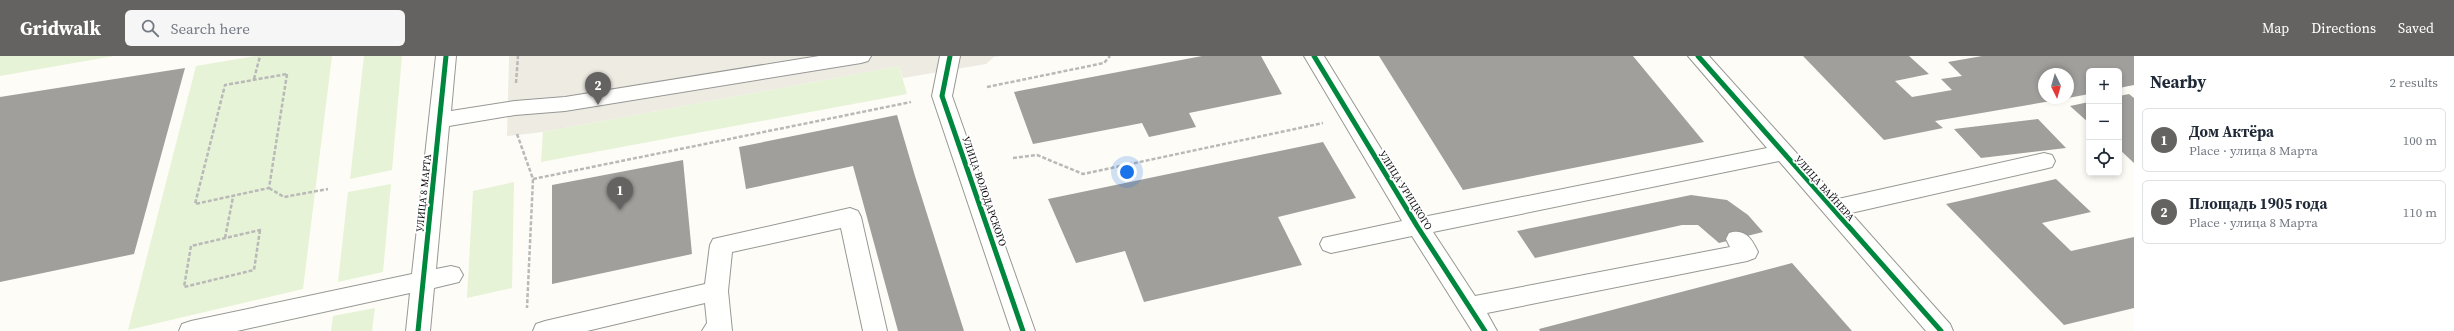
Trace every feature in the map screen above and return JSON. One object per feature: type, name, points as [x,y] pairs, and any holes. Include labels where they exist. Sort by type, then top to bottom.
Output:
[{"type":"street","name":"УЛИЦА 8 МАРТА","points":[[418,331],[446,56]]},
{"type":"street","points":[[439,120],[515,108],[565,104],[861,56]]},
{"type":"street","name":"УЛИЦА ВОЛОДАРСКОГО","points":[[950,56],[942,96],[1024,331]]},
{"type":"street","name":"УЛИЦА УРИЦКОГО","points":[[1314,56],[1418,226],[1485,331]]},
{"type":"street","name":"УЛИЦА ВАЙНЕРА","points":[[1698,56],[1782,153],[1941,331]]},
{"type":"street","points":[[1331,244],[1782,153]]},
{"type":"street","points":[[1833,209],[2044,161]]},
{"type":"street","points":[[714,331],[720,330],[716,291],[721,245],[850,217],[875,331]]},
{"type":"street","points":[[1470,307],[1747,252],[1737,239]]},
{"type":"street","points":[[191,331],[423,279],[451,275]]},
{"type":"street","points":[[545,331],[716,291]]},
{"type":"path","points":[[254,79],[260,56]]},
{"type":"path","points":[[515,88],[518,56]]},
{"type":"path","points":[[987,87],[1104,63],[1110,56]]},
{"type":"path","points":[[269,188],[287,74],[225,85],[195,204],[269,188],[284,197],[328,189]]},
{"type":"path","points":[[533,179],[911,102]]},
{"type":"path","points":[[1013,158],[1037,155],[1083,174],[1312,126]]},
{"type":"path","points":[[517,127],[518,135],[533,179],[528,296]]},
{"type":"path","points":[[225,238],[233,196]]},
{"type":"path","points":[[260,230],[254,270],[184,287],[191,246],[225,238],[260,230]]},
{"type":"green space","points":[[0,56],[114,56],[0,76]]},
{"type":"green space","points":[[255,56],[332,56],[303,289],[128,330],[196,66]]},
{"type":"green space","points":[[364,56],[402,56],[392,170],[350,179]]},
{"type":"green space","points":[[899,66],[907,94],[541,162],[543,132]]},
{"type":"green space","points":[[514,182],[512,288],[467,298],[473,191]]},
{"type":"green space","points":[[391,184],[383,272],[338,282],[348,192]]},
{"type":"green space","points":[[375,308],[372,331],[331,331],[333,316]]},
{"type":"shaded area","points":[[509,56],[1001,56],[994,57],[986,64],[903,78],[899,66],[543,132],[507,136]]},
{"type":"building","points":[[1202,56],[1261,56],[1282,94],[1189,113],[1196,127],[1149,137],[1142,123],[1033,144],[1014,92]]},
{"type":"building","points":[[1379,56],[1633,56],[1704,142],[1463,190]]},
{"type":"building","points":[[1803,56],[1909,56],[1929,74],[1895,81],[1912,97],[1952,90],[1941,79],[1962,76],[1948,62],[1982,56],[2134,56],[2134,85],[2122,87],[2122,68],[2086,68],[2086,95],[2074,97],[2074,68],[2038,68],[2038,103],[1935,121],[1943,128],[1884,140]]},
{"type":"building","points":[[185,68],[134,254],[0,282],[0,97]]},
{"type":"building","points":[[2129,94],[2134,98],[2134,163],[2122,152],[2122,95]]},
{"type":"building","points":[[2086,103],[2086,120],[2070,106]]},
{"type":"building","points":[[897,115],[964,331],[898,331],[853,166],[746,189],[739,147]]},
{"type":"building","points":[[2038,119],[2066,148],[1981,158],[1954,129]]},
{"type":"building","points":[[1323,142],[1356,198],[1278,217],[1302,265],[1144,302],[1125,251],[1076,263],[1048,199]]},
{"type":"building","points":[[683,160],[692,254],[552,284],[552,185]]},
{"type":"building","points":[[2056,179],[2091,212],[2042,223],[2071,251],[2134,237],[2134,308],[2064,325],[1946,204]]},
{"type":"building","points":[[1691,195],[1727,200],[1748,215],[1763,232],[1719,243],[1698,225],[1682,225],[1535,258],[1517,231]]},
{"type":"building","points":[[1792,263],[1852,331],[1540,331],[1539,329]]},
{"type":"cycle path","points":[[418,331],[446,56]]},
{"type":"cycle path","points":[[950,56],[942,96],[1023,331]]},
{"type":"cycle path","points":[[1314,56],[1417,226],[1485,331]]},
{"type":"cycle path","points":[[1698,56],[1941,331]]},
{"type":"place","name":"Площадь 1905 года","points":[[598,105]]},
{"type":"place","name":"Дом Актёра","points":[[620,210]]}]
